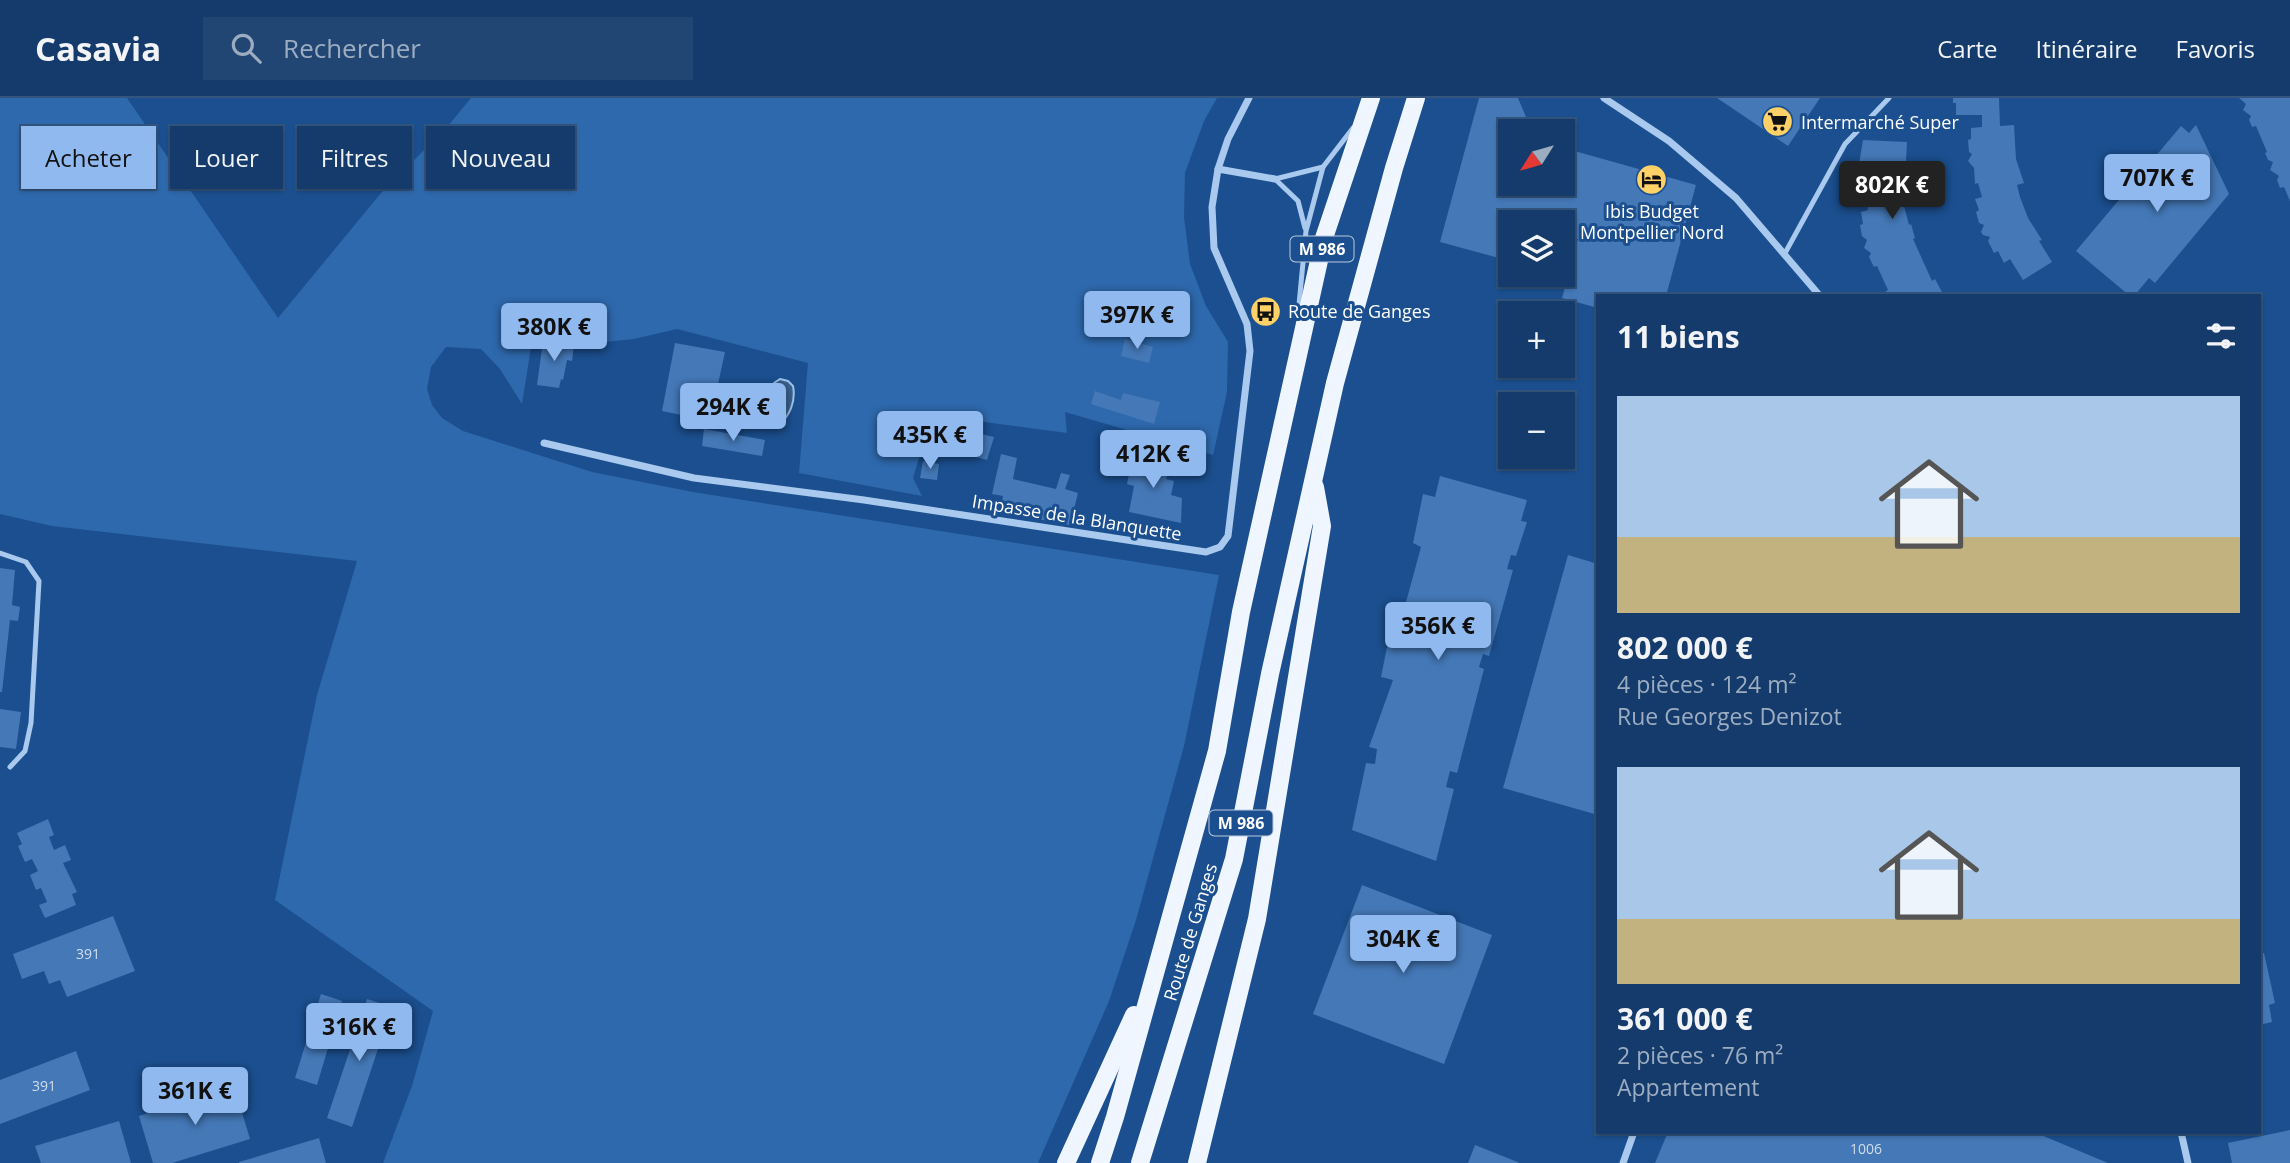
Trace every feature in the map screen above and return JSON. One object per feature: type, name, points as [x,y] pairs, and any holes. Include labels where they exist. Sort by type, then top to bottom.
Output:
[{"type":"main road","name":"Route de Ganges","points":[[1140,1163],[1234,859],[1270,674],[1313,476],[1345,347],[1416,98]]},
{"type":"main road","name":"Route de Ganges","points":[[1100,1163],[1217,751],[1243,600],[1324,238],[1368,106]]},
{"type":"main road","name":"M 986","points":[[1198,1163],[1257,919],[1294,703],[1322,526],[1313,476]]},
{"type":"main road","points":[[1066,1163],[1155,971]]},
{"type":"street","name":"Impasse de la Blanquette","points":[[544,443],[694,478],[864,500],[1206,552],[1220,547],[1228,536],[1250,351],[1247,324],[1214,248],[1212,207],[1218,169],[1228,139],[1249,98]]},
{"type":"street","points":[[1604,98],[1669,141],[1736,198],[1818,294]]},
{"type":"street","points":[[1218,169],[1275,179]]},
{"type":"street","points":[[1623,1163],[1633,1134]]},
{"type":"street","points":[[2181,1134],[2188,1163]]},
{"type":"lane","points":[[1784,255],[1845,144],[1889,98]]},
{"type":"lane","points":[[1291,389],[1306,231],[1323,167],[1368,106]]},
{"type":"lane","points":[[1275,179],[1323,167]]},
{"type":"lane","points":[[1275,179],[1298,201],[1306,231]]},
{"type":"lane","points":[[0,553],[26,562],[39,582],[31,723],[25,751],[10,767]]},
{"type":"shaded area","points":[[0,98],[127,98],[146,126],[21,126],[21,189],[156,189],[156,140],[170,161],[170,189],[189,189],[278,318],[385,189],[412,189],[412,162],[426,148],[426,189],[575,189],[575,126],[448,126],[471,98],[1217,98],[1204,121],[1185,173],[1184,217],[1190,264],[1206,306],[1228,342],[1227,392],[1213,455],[1065,412],[1067,433],[932,415],[913,478],[922,496],[799,473],[808,363],[677,329],[634,339],[595,343],[534,328],[522,404],[500,369],[481,349],[446,347],[431,367],[427,389],[432,405],[442,418],[463,431],[592,472],[693,492],[1219,575],[1184,746],[1136,920],[1109,1001],[1038,1163],[383,1163],[412,1086],[433,1011],[275,900],[317,695],[357,561],[52,526],[0,514]]},
{"type":"shaded area","points":[[780,379],[793,386],[793,403],[789,413],[778,426],[769,425],[759,416],[774,404],[774,383]]},
{"type":"building","points":[[1479,98],[1518,98],[1526,117],[1498,119],[1498,196],[1575,196],[1575,152],[1696,185],[1667,294],[1596,294],[1596,307],[1562,298],[1565,287],[1575,287],[1575,250],[1578,239],[1575,238],[1575,210],[1498,210],[1498,258],[1440,242]]},
{"type":"building","name":"Intermarché Super","points":[[1717,98],[1820,98],[1788,146]]},
{"type":"building","points":[[1953,98],[1999,98],[2000,126],[2014,125],[2016,159],[2024,183],[2017,185],[2020,197],[2028,218],[2042,240],[2039,241],[2052,262],[2023,280],[2010,259],[2004,263],[1998,251],[1994,253],[1988,241],[1990,237],[1981,232],[1984,225],[1979,223],[1976,212],[1979,210],[1975,199],[1982,197],[1978,183],[1975,184],[1974,168],[1968,161],[1972,154],[1969,152],[1968,140],[1971,139],[1971,128],[1982,127],[1982,115],[1956,115]]},
{"type":"building","points":[[2239,98],[2290,98],[2290,201],[2284,187],[2280,188],[2277,180],[2279,176],[2270,170],[2273,162],[2268,160],[2256,126],[2252,127],[2249,120],[2251,116],[2243,110],[2246,104]]},
{"type":"building","points":[[2196,125],[2229,194],[2155,283],[2149,278],[2136,294],[2128,294],[2076,251],[2181,126],[2189,133]]},
{"type":"building","points":[[1863,140],[1907,142],[1909,200],[1903,202],[1915,238],[1913,239],[1932,281],[1935,279],[1942,292],[1940,294],[1886,294],[1888,290],[1877,266],[1874,267],[1869,257],[1871,253],[1864,248],[1867,240],[1862,236],[1861,212],[1868,210],[1861,186],[1864,182],[1857,174],[1862,167],[1859,164]]},
{"type":"building","points":[[1125,339],[1153,347],[1149,363],[1121,356]]},
{"type":"building","points":[[543,341],[574,345],[572,361],[567,360],[559,388],[537,385]]},
{"type":"building","points":[[675,343],[725,352],[710,421],[662,411]]},
{"type":"building","points":[[1095,391],[1121,400],[1123,393],[1160,402],[1154,424],[1091,404]]},
{"type":"building","points":[[704,429],[765,440],[762,456],[702,446]]},
{"type":"building","points":[[972,432],[994,437],[987,460],[966,454]]},
{"type":"building","points":[[1001,454],[1017,458],[1013,479],[1056,489],[1061,473],[1070,475],[1065,489],[1078,493],[1070,525],[1000,512],[1003,496],[992,494]]},
{"type":"building","points":[[1133,454],[1171,462],[1166,479],[1174,481],[1171,495],[1182,498],[1181,523],[1129,512],[1134,486],[1127,484]]},
{"type":"building","points":[[923,461],[939,464],[937,480],[920,478]]},
{"type":"building","points":[[1440,476],[1527,500],[1521,521],[1527,522],[1516,556],[1511,555],[1507,569],[1513,570],[1489,656],[1483,654],[1479,667],[1484,669],[1457,773],[1450,771],[1446,787],[1454,789],[1436,861],[1352,830],[1366,763],[1375,764],[1377,749],[1369,747],[1393,680],[1381,677],[1391,627],[1399,628],[1421,547],[1413,543],[1423,494],[1435,497]]},
{"type":"building","points":[[1568,555],[1596,563],[1596,814],[1503,788]]},
{"type":"building","points":[[0,568],[15,570],[12,605],[20,607],[18,621],[10,620],[2,692],[0,692]]},
{"type":"building","points":[[0,709],[21,712],[16,749],[0,747]]},
{"type":"building","points":[[48,819],[54,835],[49,837],[54,850],[65,845],[71,860],[63,863],[77,892],[72,894],[76,905],[45,918],[39,905],[47,902],[41,888],[36,890],[30,875],[38,871],[32,859],[25,862],[18,846],[22,844],[17,833]]},
{"type":"building","points":[[1362,885],[1492,935],[1444,1064],[1313,1014]]},
{"type":"building","points":[[113,916],[135,971],[67,997],[60,980],[49,984],[44,971],[22,979],[13,954]]},
{"type":"building","points":[[2264,953],[2275,1003],[2269,1005],[2272,1022],[2261,1025],[2261,954]]},
{"type":"building","points":[[321,994],[342,1001],[317,1085],[295,1078]]},
{"type":"building","points":[[367,999],[392,1007],[352,1127],[327,1118]]},
{"type":"building","points":[[76,1051],[90,1090],[0,1124],[0,1080]]},
{"type":"building","points":[[234,1086],[250,1139],[172,1163],[153,1163],[139,1116]]},
{"type":"building","points":[[119,1121],[131,1163],[41,1163],[35,1146]]},
{"type":"building","points":[[2290,1130],[2290,1163],[2232,1163],[2228,1143]]},
{"type":"building","points":[[1667,1134],[2039,1134],[2108,1163],[1655,1163]]},
{"type":"building","points":[[319,1138],[326,1163],[239,1163],[239,1162]]},
{"type":"building","points":[[1475,1145],[1520,1163],[1468,1163]]},
{"type":"place","name":"Intermarché Super","points":[[1778,122]]},
{"type":"place","name":"Ibis Budget Montpellier Nord","points":[[1652,180]]},
{"type":"place","name":"Route de Ganges","points":[[1265,311]]}]
